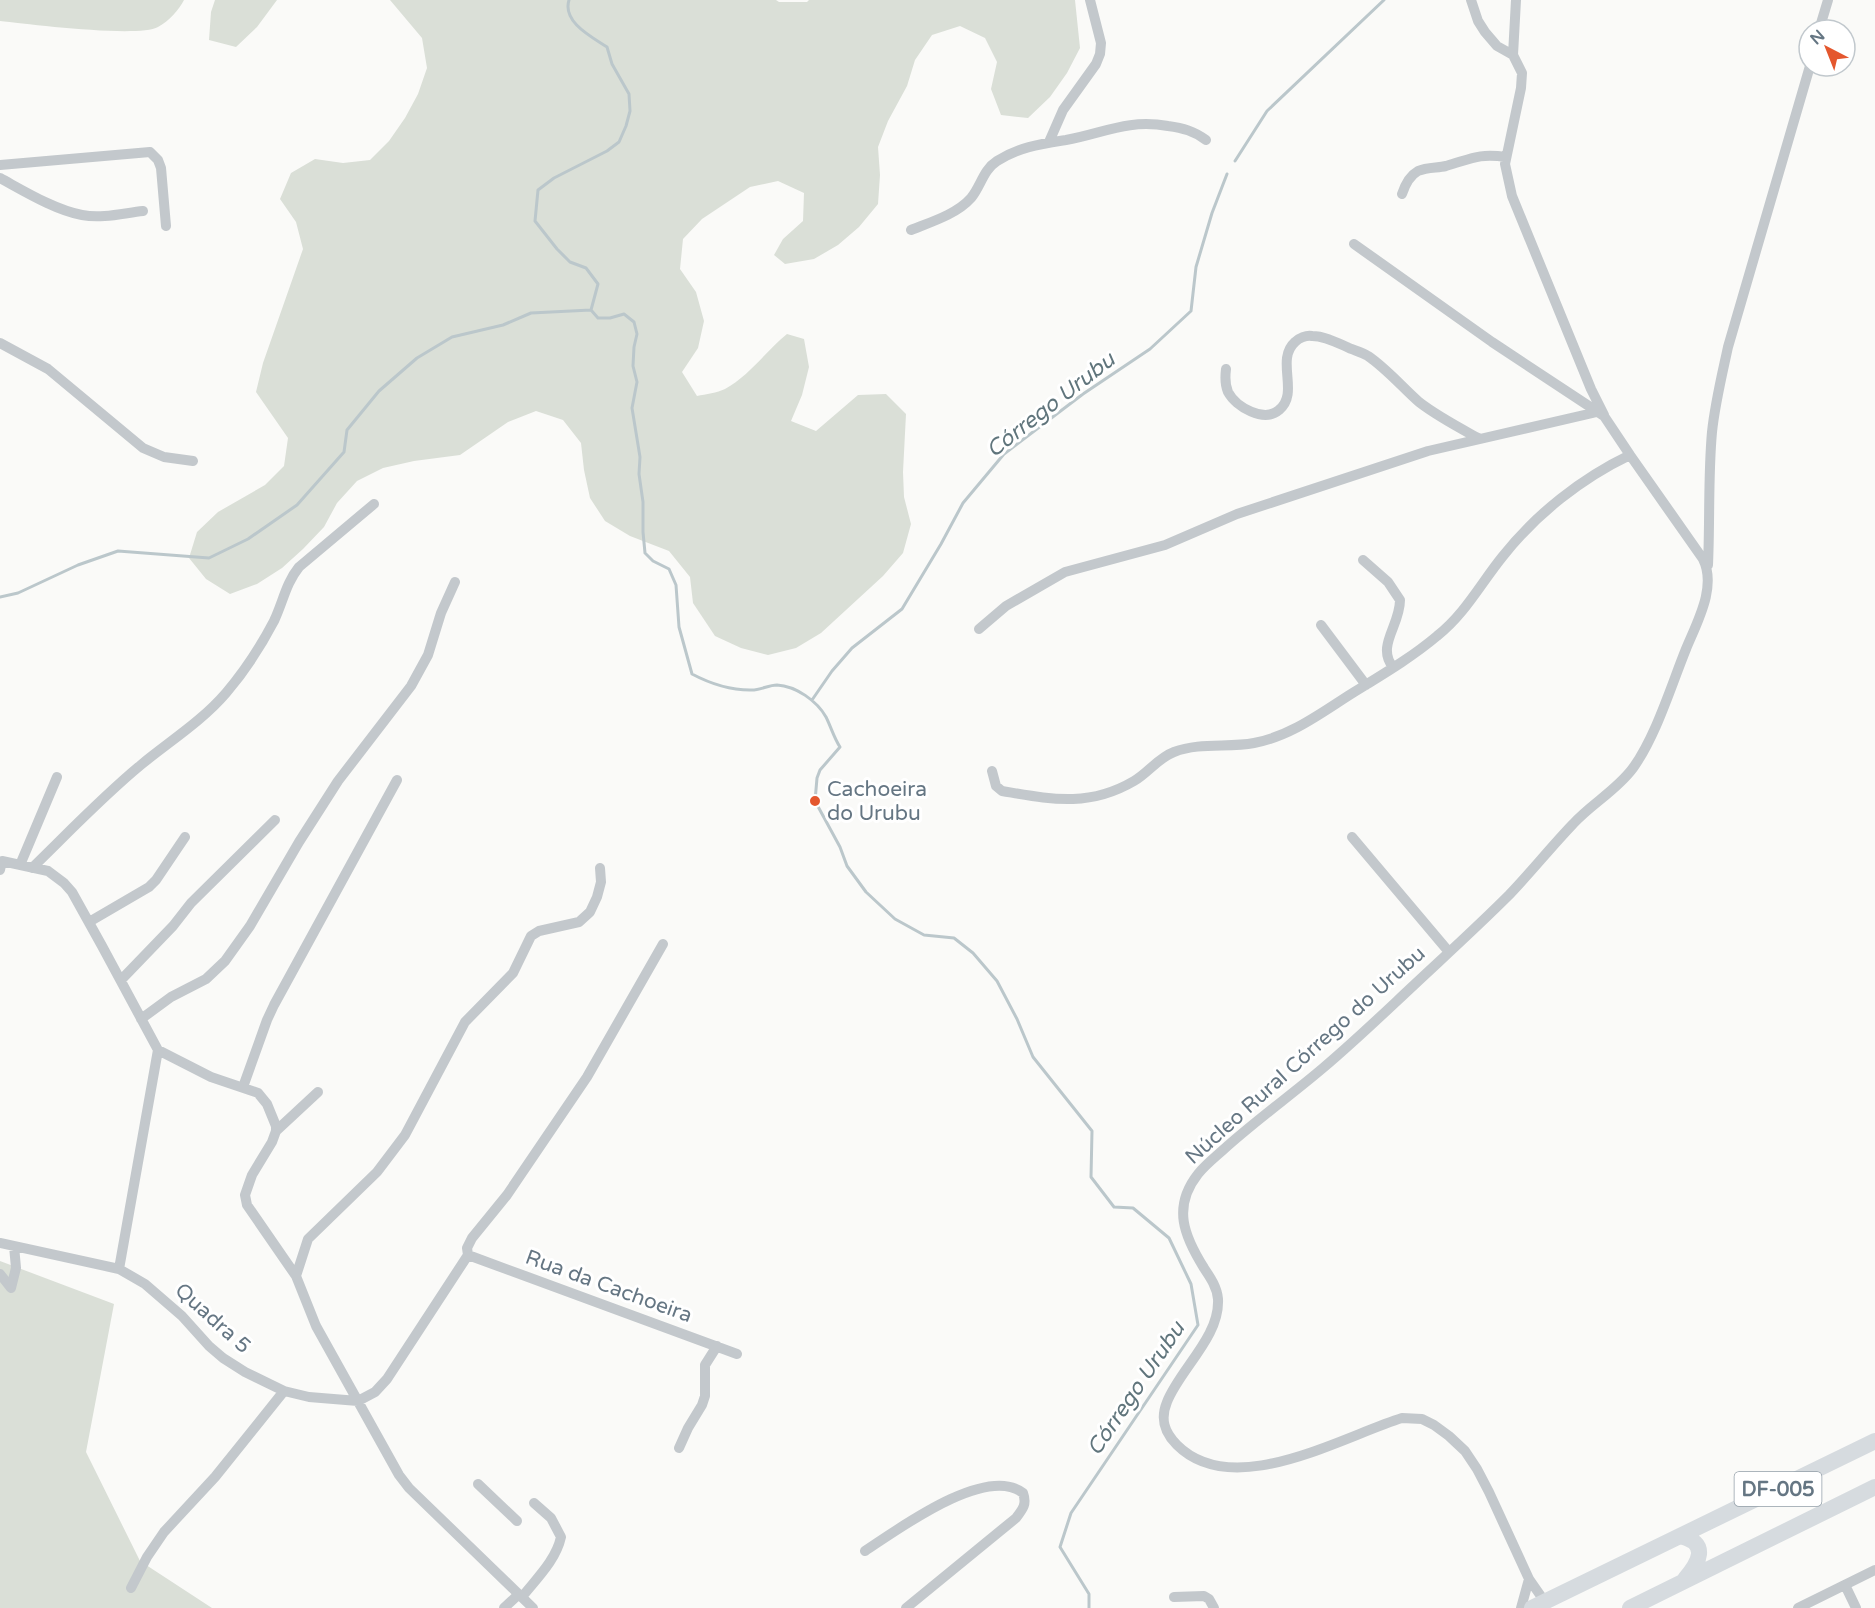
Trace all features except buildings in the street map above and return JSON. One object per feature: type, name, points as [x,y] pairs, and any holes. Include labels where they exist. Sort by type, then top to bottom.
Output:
[{"type":"main road","name":"DF-005","points":[[1538,1605],[1875,1442]]},
{"type":"main road","name":"DF-005","points":[[1630,1608],[1875,1487]]},
{"type":"main road","points":[[1680,1536],[1694,1542],[1700,1553],[1697,1563],[1685,1580]]},
{"type":"street","points":[[1049,142],[1064,110],[1096,64],[1100,54],[1101,43],[1090,0]]},
{"type":"street","points":[[1471,0],[1478,21],[1485,32],[1497,46],[1513,55]]},
{"type":"street","points":[[1516,0],[1513,55],[1522,73],[1521,88],[1505,164],[1512,196],[1601,414],[1696,547],[1708,569]]},
{"type":"street","points":[[1823,18],[1828,0]]},
{"type":"street","name":"Núcleo Rural Córrego do Urubu","points":[[1538,1605],[1477,1468],[1465,1451],[1449,1436],[1422,1419],[1402,1418],[1289,1458],[1244,1468],[1210,1466],[1180,1449],[1168,1436],[1164,1426],[1165,1407],[1170,1395],[1204,1344],[1218,1305],[1215,1287],[1191,1246],[1185,1230],[1183,1203],[1186,1192],[1202,1170],[1321,1070],[1449,952],[1508,895],[1577,819],[1632,771],[1650,737],[1694,629],[1709,584],[1709,479],[1712,432],[1718,394],[1728,347],[1806,78]]},
{"type":"street","points":[[911,230],[966,204],[973,196],[988,168],[1023,147],[1066,140],[1138,123],[1191,130],[1206,141]]},
{"type":"street","points":[[0,165],[150,152],[158,160],[161,168],[166,226]]},
{"type":"street","points":[[1402,194],[1407,181],[1416,172],[1446,166],[1472,156],[1488,154],[1506,157]]},
{"type":"street","points":[[0,178],[33,195],[83,215],[103,216],[144,211]]},
{"type":"street","points":[[1354,244],[1492,342],[1601,414]]},
{"type":"street","points":[[1226,369],[1225,380],[1228,392],[1238,403],[1255,413],[1268,416],[1279,411],[1285,403],[1288,389],[1287,355],[1291,346],[1298,339],[1310,335],[1322,338],[1366,355],[1421,403],[1478,438]]},
{"type":"street","points":[[0,343],[48,369],[143,448],[164,457],[194,461]]},
{"type":"street","points":[[979,629],[1006,606],[1065,572],[1165,545],[1237,514],[1428,451],[1478,438],[1601,414]]},
{"type":"street","points":[[992,771],[996,786],[1002,791],[1065,800],[1099,795],[1136,780],[1165,756],[1189,747],[1253,743],[1280,736],[1306,723],[1438,636],[1458,616],[1502,556],[1527,529],[1582,483],[1630,455]]},
{"type":"street","points":[[32,868],[99,802],[207,712],[226,693],[269,629],[291,577],[299,567],[374,504]]},
{"type":"street","points":[[1363,560],[1388,582],[1400,600],[1397,618],[1385,647],[1388,660],[1393,667]]},
{"type":"street","points":[[141,1019],[171,997],[214,973],[250,927],[299,842],[338,781],[411,686],[428,655],[441,613],[455,582]]},
{"type":"street","points":[[1321,625],[1366,685]]},
{"type":"street","points":[[20,865],[57,777]]},
{"type":"street","points":[[243,1087],[271,1012],[397,780]]},
{"type":"street","points":[[121,980],[173,926],[191,903],[275,820]]},
{"type":"street","points":[[88,922],[149,887],[185,837]]},
{"type":"street","points":[[1352,837],[1449,952]]},
{"type":"street","points":[[1,866],[20,865],[48,871],[64,883],[121,980],[158,1050],[211,1077],[258,1093],[271,1113],[276,1131]]},
{"type":"street","points":[[296,1276],[308,1239],[357,1193],[405,1135],[465,1022],[513,973],[531,936],[539,931],[579,922],[590,912],[601,882],[600,868]]},
{"type":"street","points":[[358,1401],[375,1392],[387,1379],[468,1255],[467,1248],[472,1238],[507,1195],[587,1077],[663,944]]},
{"type":"street","points":[[119,1269],[158,1050]]},
{"type":"street","points":[[318,1092],[276,1131],[252,1175],[245,1195],[246,1201],[253,1216],[278,1247],[296,1276],[316,1326],[399,1475],[409,1488],[533,1608]]},
{"type":"street","name":"Quadra 5","points":[[0,1243],[119,1269],[145,1284],[182,1316],[223,1358],[245,1372],[284,1390],[309,1397],[358,1401]]},
{"type":"street","points":[[0,1274],[11,1288],[16,1268],[14,1246]]},
{"type":"street","name":"Rua da Cachoeira","points":[[468,1255],[737,1354]]},
{"type":"street","points":[[679,1448],[702,1405],[705,1396],[705,1365],[717,1346]]},
{"type":"street","points":[[131,1588],[147,1557],[164,1532],[215,1477],[284,1390]]},
{"type":"street","points":[[477,1484],[517,1521]]},
{"type":"street","points":[[865,1551],[964,1492],[988,1485],[1009,1486],[1023,1493],[1024,1507],[1016,1518],[906,1608]]},
{"type":"street","points":[[504,1608],[521,1595],[548,1565],[558,1549],[561,1537],[551,1518],[534,1503]]},
{"type":"street","points":[[1798,1608],[1875,1570]]},
{"type":"street","points":[[1521,1608],[1528,1579]]},
{"type":"street","points":[[1845,1585],[1856,1608]]},
{"type":"street","points":[[1173,1597],[1204,1596],[1209,1599],[1214,1608]]},
{"type":"shaded area","points":[[0,0],[184,0],[173,15],[158,27],[147,30],[107,31],[0,21]]},
{"type":"shaded area","points":[[215,0],[277,0],[257,27],[236,47],[209,40],[211,12]]},
{"type":"shaded area","points":[[390,0],[776,0],[779,2],[807,2],[809,0],[1075,0],[1080,48],[1067,73],[1050,97],[1028,118],[1001,115],[991,89],[997,62],[985,38],[960,26],[932,35],[915,60],[907,86],[888,121],[878,147],[880,175],[878,204],[859,227],[838,245],[814,259],[785,264],[774,255],[783,239],[803,221],[804,193],[778,181],[750,187],[702,219],[683,239],[680,269],[696,292],[704,321],[698,348],[682,372],[697,396],[722,390],[734,384],[787,334],[804,339],[809,367],[802,395],[791,421],[816,431],[858,395],[886,394],[906,414],[904,497],[911,524],[903,553],[883,576],[821,633],[796,648],[768,655],[741,648],[715,636],[693,603],[690,577],[669,551],[630,536],[605,521],[590,498],[581,443],[563,420],[536,411],[508,422],[460,455],[383,468],[357,481],[337,503],[324,527],[303,549],[282,568],[257,584],[230,594],[206,579],[189,558],[197,532],[218,512],[265,485],[284,466],[288,438],[256,392],[263,363],[303,249],[296,222],[280,199],[291,173],[315,159],[343,163],[370,160],[389,141],[418,94],[427,68],[422,38]]},
{"type":"shaded area","points":[[0,1261],[114,1304],[86,1452],[140,1561],[212,1608],[0,1608]]},
{"type":"waterway","name":"Córrego Urubu","points":[[569,0],[568,8],[574,22],[607,47],[612,64],[629,94],[630,111],[619,142],[607,151],[554,178],[538,190],[535,221],[557,249],[570,262],[586,268],[598,284],[591,310],[598,318],[610,318],[624,314],[634,322],[637,334],[633,366],[637,382],[632,408],[640,457],[639,474],[643,502],[645,553],[653,561],[669,569],[676,585],[679,627],[692,674],[735,689],[753,690],[774,685],[784,686],[805,695],[822,711],[840,747],[820,770],[815,801],[840,847],[847,866],[866,892],[895,919],[924,935],[954,938],[973,953],[997,981],[1017,1019],[1033,1057],[1092,1131],[1091,1177],[1114,1207],[1133,1208],[1169,1238],[1191,1284],[1198,1325],[1071,1513],[1060,1547],[1089,1594],[1089,1608]]},
{"type":"waterway","name":"Córrego Urubu","points":[[1235,161],[1267,111],[1384,0]]},
{"type":"waterway","name":"Córrego Urubu","points":[[812,700],[832,671],[852,648],[902,609],[963,503],[1004,454],[1083,394],[1150,349],[1191,311],[1196,267],[1212,213],[1227,174]]},
{"type":"waterway","name":"Córrego Urubu","points":[[0,597],[18,593],[78,565],[118,551],[209,558],[248,539],[297,505],[344,452],[347,430],[379,391],[417,358],[452,337],[503,325],[531,313],[591,310]]},
{"type":"place","name":"Cachoeira do Urubu","points":[[815,801]]}]
